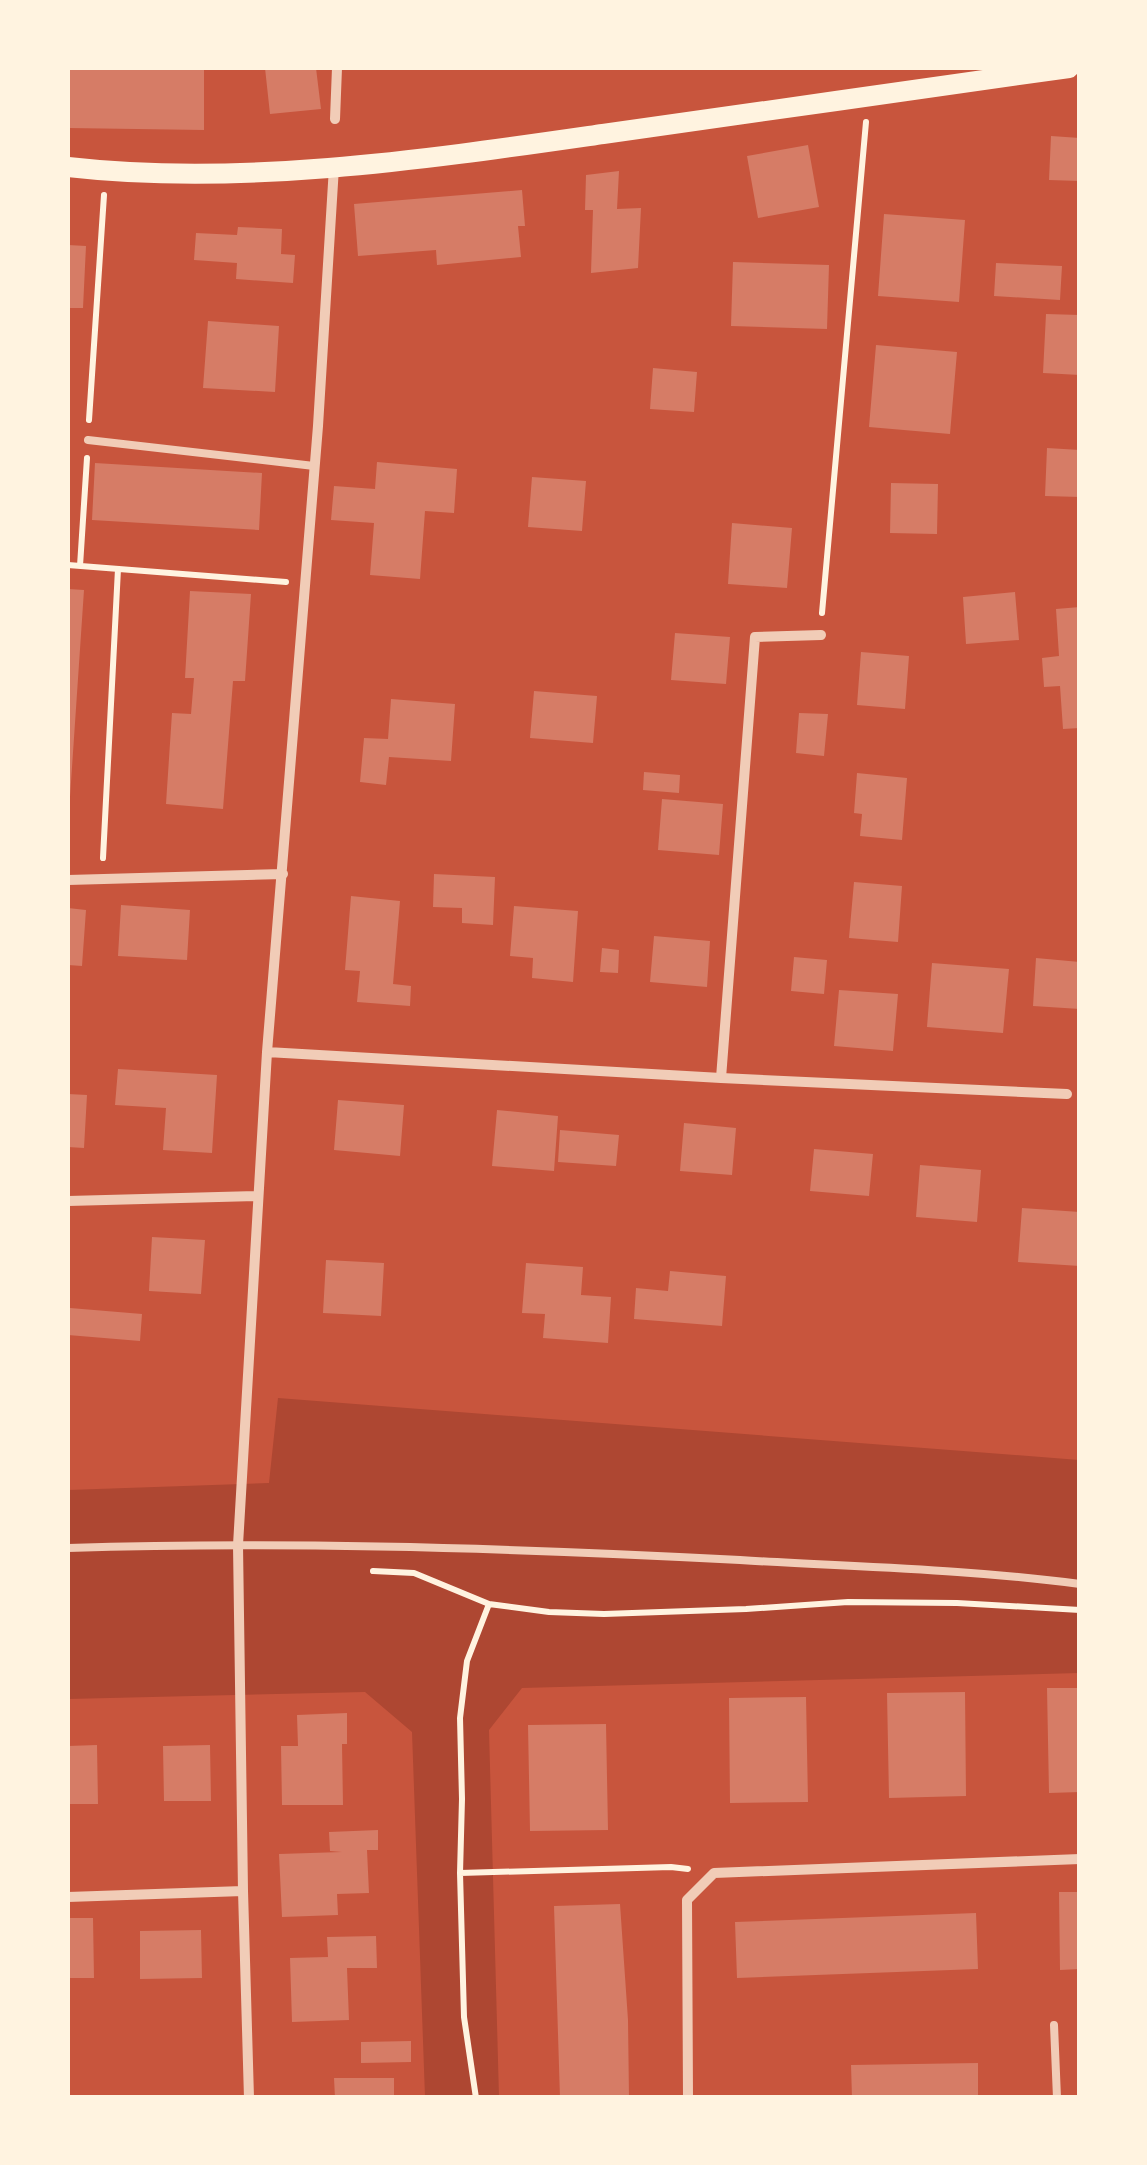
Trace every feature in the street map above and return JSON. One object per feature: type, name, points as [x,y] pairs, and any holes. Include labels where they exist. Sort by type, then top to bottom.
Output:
[{"type":"main road","points":[[68,167],[216,173],[444,156],[867,96],[964,75],[1069,68]]},
{"type":"street","points":[[335,119],[337,68]]},
{"type":"street","points":[[249,2098],[238,1545],[268,1052],[334,166]]},
{"type":"street","points":[[720,1078],[755,637],[821,635]]},
{"type":"street","points":[[68,880],[283,874]]},
{"type":"street","points":[[268,1052],[1067,1094]]},
{"type":"street","points":[[68,1202],[258,1196]]},
{"type":"street","points":[[688,2098],[686,1900],[714,1873],[1080,1860]]},
{"type":"street","points":[[68,1897],[243,1891]]},
{"type":"lane","points":[[88,440],[314,466]]},
{"type":"lane","points":[[68,1548],[238,1545],[609,1553],[1008,1575],[1080,1584]]},
{"type":"lane","points":[[1054,2024],[1057,2098]]},
{"type":"path","points":[[821,635],[867,96]]},
{"type":"path","points":[[80,566],[104,195]]},
{"type":"path","points":[[68,565],[305,583]]},
{"type":"path","points":[[102,879],[118,569]]},
{"type":"path","points":[[355,1571],[414,1573],[490,1604],[549,1612],[604,1614],[848,1602],[1080,1610]]},
{"type":"path","points":[[476,2098],[464,2017],[460,1718],[468,1662],[490,1604]]},
{"type":"path","points":[[460,1874],[671,1867],[714,1873]]},
{"type":"shaded area","points":[[278,1398],[1079,1460],[1079,1673],[522,1688],[489,1730],[499,2097],[425,2097],[412,1732],[365,1692],[68,1699],[68,1490],[269,1483]]},
{"type":"building","points":[[68,68],[204,68],[204,130],[68,128]]},
{"type":"building","points":[[265,68],[316,68],[321,109],[270,114]]},
{"type":"building","points":[[1051,136],[1080,138],[1080,181],[1049,180]]},
{"type":"building","points":[[808,145],[819,207],[758,218],[747,156]]},
{"type":"building","points":[[619,171],[617,209],[641,208],[638,268],[591,273],[593,210],[585,210],[586,175]]},
{"type":"building","points":[[522,190],[525,226],[518,226],[521,257],[437,265],[436,250],[358,256],[354,204]]},
{"type":"building","points":[[884,214],[965,220],[959,302],[878,296]]},
{"type":"building","points":[[238,227],[282,229],[281,254],[295,255],[293,283],[236,279],[237,263],[194,260],[196,233],[237,235]]},
{"type":"building","points":[[68,245],[86,246],[83,308],[68,308]]},
{"type":"building","points":[[733,262],[829,265],[827,329],[731,326]]},
{"type":"building","points":[[996,263],[1062,266],[1060,300],[994,296]]},
{"type":"building","points":[[1046,314],[1080,315],[1080,375],[1043,373]]},
{"type":"building","points":[[208,321],[279,326],[275,392],[203,388]]},
{"type":"building","points":[[876,345],[957,352],[950,434],[869,427]]},
{"type":"building","points":[[653,368],[697,372],[694,412],[650,409]]},
{"type":"building","points":[[1047,448],[1080,450],[1080,497],[1045,496]]},
{"type":"building","points":[[377,462],[457,469],[454,513],[425,511],[420,579],[370,575],[374,523],[331,520],[334,486],[375,489]]},
{"type":"building","points":[[95,463],[262,473],[259,530],[92,520]]},
{"type":"building","points":[[532,477],[586,481],[582,531],[528,527]]},
{"type":"building","points":[[891,483],[938,484],[937,534],[890,533]]},
{"type":"building","points":[[732,523],[792,528],[787,588],[728,584]]},
{"type":"building","points":[[68,589],[84,590],[70,797],[68,797]]},
{"type":"building","points":[[190,591],[251,594],[245,681],[233,681],[223,809],[166,804],[172,713],[191,714],[194,678],[185,678]]},
{"type":"building","points":[[1015,592],[1019,640],[966,644],[963,597]]},
{"type":"building","points":[[1080,607],[1080,728],[1063,729],[1060,686],[1044,687],[1042,658],[1059,656],[1056,609]]},
{"type":"building","points":[[675,633],[730,637],[726,684],[671,680]]},
{"type":"building","points":[[861,652],[909,656],[905,709],[857,705]]},
{"type":"building","points":[[534,691],[597,696],[593,743],[530,738]]},
{"type":"building","points":[[391,699],[455,704],[451,761],[389,757],[386,785],[360,782],[364,738],[388,739]]},
{"type":"building","points":[[799,713],[828,714],[824,756],[796,753]]},
{"type":"building","points":[[644,772],[680,775],[679,793],[643,790]]},
{"type":"building","points":[[857,773],[907,778],[902,840],[860,836],[862,814],[854,813]]},
{"type":"building","points":[[662,799],[723,804],[719,855],[658,850]]},
{"type":"building","points":[[434,874],[495,877],[493,925],[462,923],[462,908],[433,907]]},
{"type":"building","points":[[854,882],[902,886],[898,942],[849,938]]},
{"type":"building","points":[[351,896],[400,901],[393,984],[411,986],[410,1006],[357,1002],[360,971],[345,970]]},
{"type":"building","points":[[121,905],[190,910],[187,960],[118,956]]},
{"type":"building","points":[[514,906],[578,911],[573,982],[532,978],[533,958],[510,956]]},
{"type":"building","points":[[68,908],[86,910],[82,966],[68,965]]},
{"type":"building","points":[[654,936],[710,941],[707,987],[650,982]]},
{"type":"building","points":[[602,948],[619,950],[618,973],[600,972]]},
{"type":"building","points":[[794,957],[827,960],[824,994],[791,991]]},
{"type":"building","points":[[1036,958],[1080,962],[1080,1009],[1033,1006]]},
{"type":"building","points":[[932,963],[1009,969],[1003,1033],[927,1027]]},
{"type":"building","points":[[839,990],[898,994],[893,1051],[834,1046]]},
{"type":"building","points":[[118,1069],[217,1075],[212,1153],[163,1150],[166,1108],[115,1105]]},
{"type":"building","points":[[68,1094],[87,1095],[84,1148],[68,1147]]},
{"type":"building","points":[[338,1100],[404,1105],[400,1156],[334,1150]]},
{"type":"building","points":[[497,1110],[558,1116],[554,1171],[492,1166]]},
{"type":"building","points":[[684,1123],[736,1128],[732,1175],[680,1171]]},
{"type":"building","points":[[560,1130],[619,1135],[616,1166],[558,1162]]},
{"type":"building","points":[[814,1149],[873,1154],[869,1196],[810,1191]]},
{"type":"building","points":[[920,1165],[981,1170],[977,1222],[916,1217]]},
{"type":"building","points":[[1022,1208],[1080,1212],[1080,1266],[1018,1262]]},
{"type":"building","points":[[152,1237],[205,1240],[201,1294],[149,1291]]},
{"type":"building","points":[[326,1260],[384,1263],[381,1316],[323,1313]]},
{"type":"building","points":[[526,1263],[583,1267],[581,1295],[611,1297],[608,1343],[543,1338],[545,1314],[522,1313]]},
{"type":"building","points":[[670,1271],[726,1276],[722,1326],[634,1319],[636,1288],[668,1291]]},
{"type":"building","points":[[70,1308],[142,1314],[140,1341],[68,1335]]},
{"type":"building","points":[[1047,1688],[1080,1688],[1080,1792],[1049,1793]]},
{"type":"building","points":[[965,1692],[966,1796],[889,1798],[887,1693]]},
{"type":"building","points":[[806,1697],[808,1802],[730,1803],[729,1698]]},
{"type":"building","points":[[347,1713],[347,1744],[342,1744],[343,1805],[282,1805],[281,1746],[298,1746],[297,1715]]},
{"type":"building","points":[[606,1724],[608,1830],[530,1831],[528,1725]]},
{"type":"building","points":[[97,1745],[98,1804],[68,1804],[68,1746]]},
{"type":"building","points":[[210,1745],[211,1801],[164,1801],[163,1746]]},
{"type":"building","points":[[378,1830],[378,1850],[367,1850],[369,1893],[337,1894],[338,1915],[282,1917],[279,1854],[342,1852],[330,1851],[329,1832]]},
{"type":"building","points":[[1059,1892],[1080,1892],[1080,1969],[1060,1970]]},
{"type":"building","points":[[620,1904],[629,2098],[560,2098],[554,1906]]},
{"type":"building","points":[[976,1913],[978,1969],[737,1978],[735,1922]]},
{"type":"building","points":[[68,1918],[93,1918],[94,1978],[68,1978]]},
{"type":"building","points":[[201,1930],[202,1978],[140,1979],[140,1931]]},
{"type":"building","points":[[376,1936],[377,1968],[347,1968],[349,2020],[292,2022],[290,1958],[328,1957],[327,1937]]},
{"type":"building","points":[[411,2041],[411,2062],[361,2063],[361,2042]]},
{"type":"building","points":[[978,2063],[978,2098],[852,2098],[851,2065]]},
{"type":"building","points":[[334,2078],[394,2078],[394,2098],[335,2098]]}]
